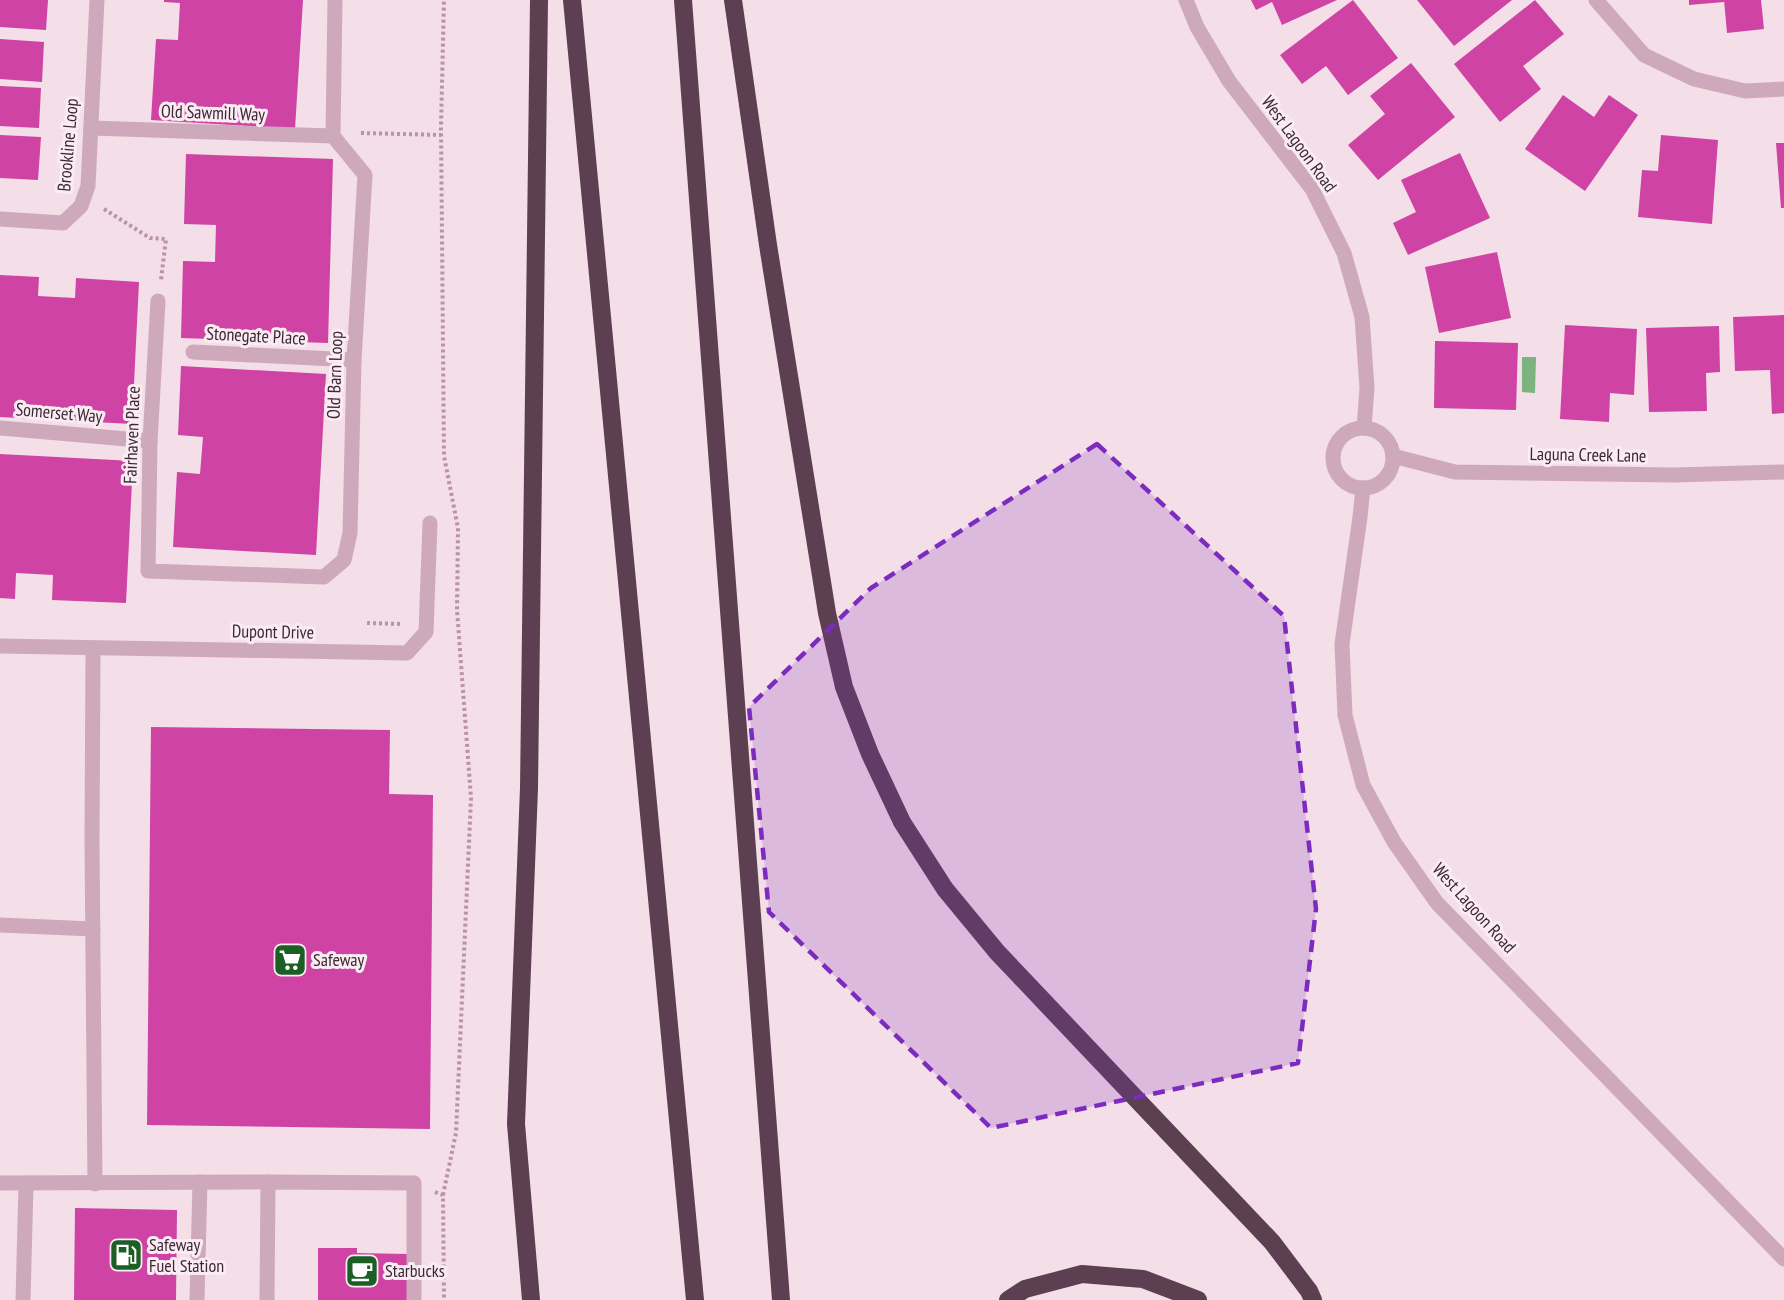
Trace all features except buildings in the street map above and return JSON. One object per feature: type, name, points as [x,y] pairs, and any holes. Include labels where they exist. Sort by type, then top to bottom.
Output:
[{"type":"highway","points":[[531,1300],[516,1124],[529,788],[539,0]]},
{"type":"highway","points":[[572,0],[695,1300]]},
{"type":"highway","points":[[683,0],[781,1300]]},
{"type":"highway","points":[[733,0],[768,245],[827,613],[844,687],[870,754],[902,822],[945,889],[997,952],[1272,1242],[1309,1291],[1313,1300]]},
{"type":"highway","points":[[1008,1300],[1025,1289],[1083,1274],[1143,1279],[1198,1300]]},
{"type":"street","name":"Brookline Loop","points":[[0,219],[63,222],[81,206],[88,186],[97,0]]},
{"type":"street","points":[[333,136],[335,0]]},
{"type":"street","name":"West Lagoon Road","points":[[1186,0],[1197,27],[1229,81],[1312,189],[1344,253],[1362,317],[1367,388],[1364,428]]},
{"type":"street","points":[[1596,0],[1644,55],[1694,79],[1745,91],[1784,89]]},
{"type":"street","name":"Old Sawmill Way","points":[[91,128],[333,136]]},
{"type":"street","name":"Old Barn Loop","points":[[148,571],[324,577],[344,560],[350,533],[354,360],[365,175],[333,136]]},
{"type":"street","name":"Fairhaven Place","points":[[148,571],[150,441],[158,301]]},
{"type":"street","name":"Stonegate Place","points":[[193,352],[354,360]]},
{"type":"street","name":"Somerset Way","points":[[0,428],[150,441]]},
{"type":"street","points":[[1364,428],[1373,429],[1383,435],[1390,444],[1393,456],[1390,471],[1383,480],[1376,485],[1363,488],[1351,485],[1341,478],[1334,464],[1334,452],[1340,439],[1349,431],[1364,428]]},
{"type":"street","name":"Laguna Creek Lane","points":[[1393,456],[1455,472],[1638,475],[1784,472]]},
{"type":"street","name":"West Lagoon Road","points":[[1363,488],[1341,644],[1345,715],[1363,785],[1394,842],[1437,903],[1784,1259]]},
{"type":"street","name":"Dupont Drive","points":[[0,646],[407,653],[426,633],[430,523]]},
{"type":"street","points":[[93,649],[95,1184]]},
{"type":"street","points":[[0,926],[93,929]]},
{"type":"street","points":[[197,1300],[200,1182]]},
{"type":"street","points":[[0,1183],[26,1185],[200,1182],[414,1183],[414,1300]]},
{"type":"street","points":[[267,1300],[268,1182]]},
{"type":"street","points":[[23,1300],[26,1185]]},
{"type":"path","points":[[444,0],[441,135],[444,456],[458,528],[457,610],[471,798],[456,1132],[443,1195],[444,1300]]},
{"type":"path","points":[[333,136],[371,132],[441,135]]},
{"type":"path","points":[[84,198],[116,215],[150,238],[166,239],[158,301]]},
{"type":"path","points":[[414,1183],[443,1195]]},
{"type":"highlighted area","points":[[1097,444],[1284,616],[1316,909],[1298,1063],[991,1128],[769,912],[749,707],[871,588]]},
{"type":"shaded area","points":[[1522,357],[1536,357],[1535,393],[1522,392]]},
{"type":"place","name":"Safeway","points":[[290,960]]},
{"type":"place","name":"Safeway Fuel Station","points":[[126,1255]]},
{"type":"place","name":"Starbucks","points":[[362,1271]]}]
